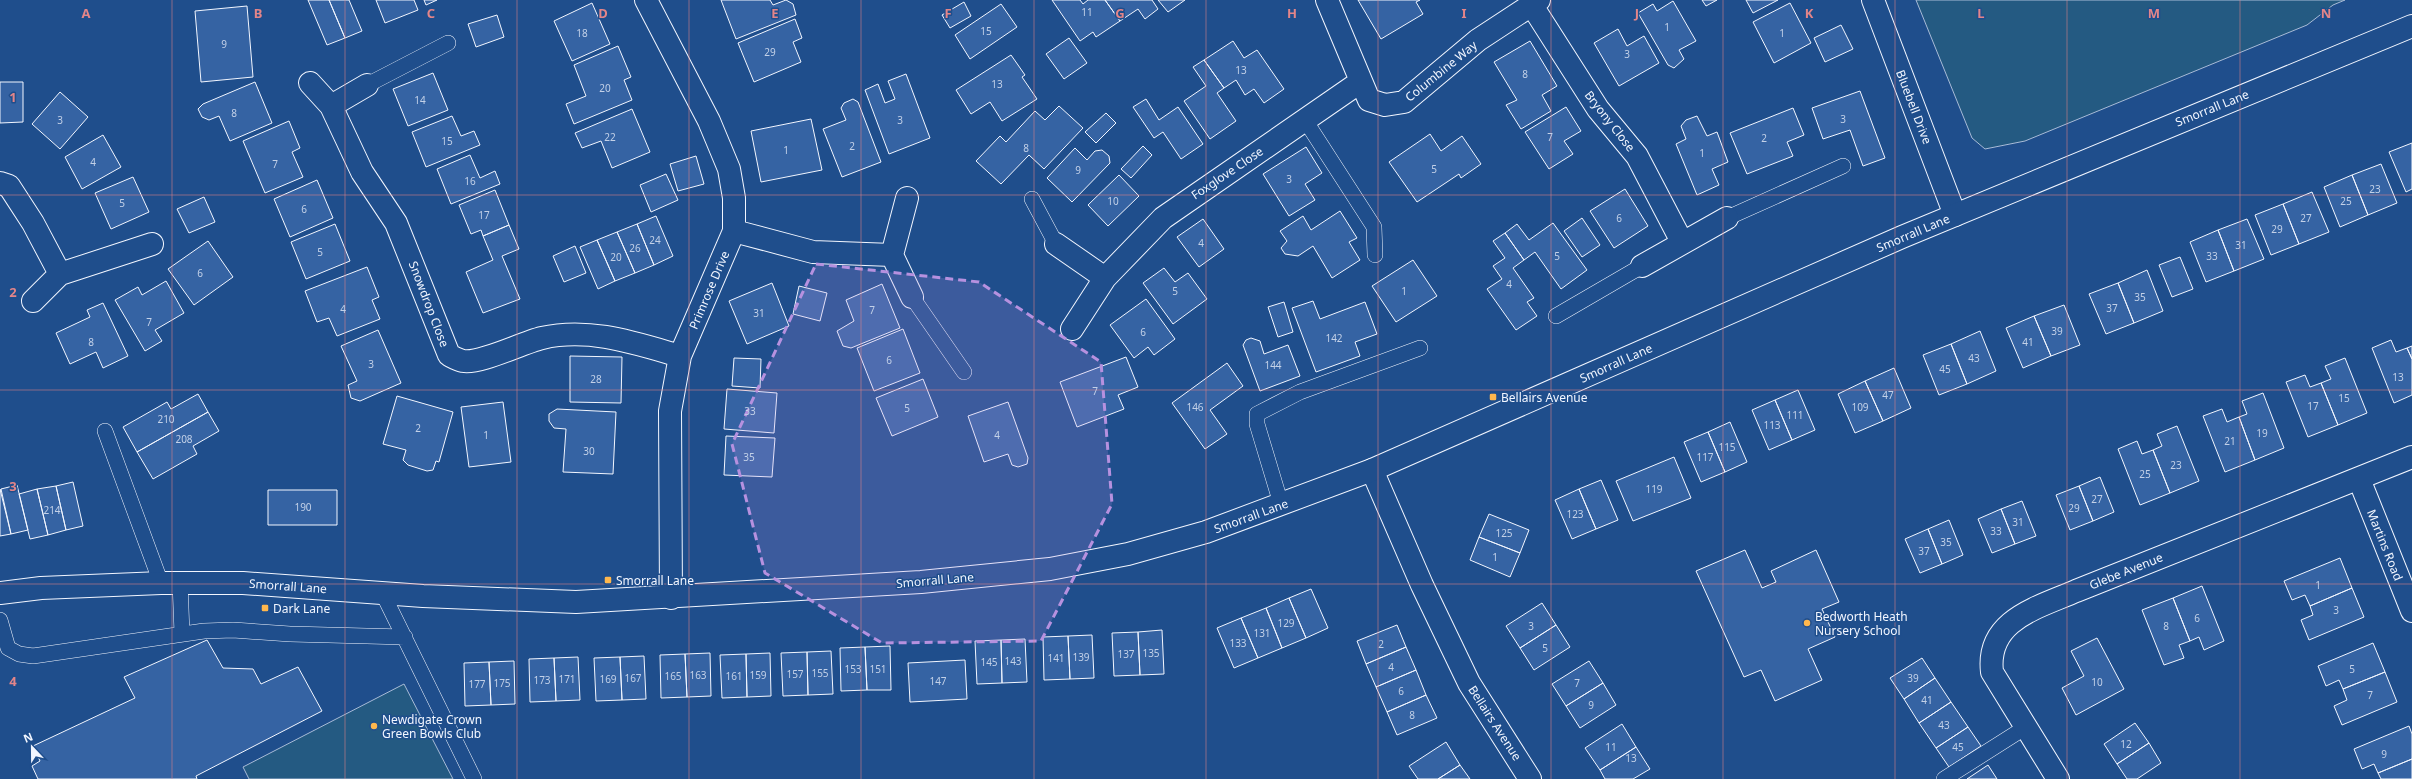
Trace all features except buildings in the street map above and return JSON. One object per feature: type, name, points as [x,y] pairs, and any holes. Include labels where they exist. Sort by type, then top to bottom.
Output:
[{"type":"street","name":"Primrose Drive","points":[[646,0],[709,121],[728,169],[734,198],[734,231],[680,356],[670,411],[670,598]]},
{"type":"street","name":"Columbine Way","points":[[1326,0],[1369,100],[1385,105],[1404,102],[1478,40],[1535,2]]},
{"type":"street","name":"Bluebell Drive","points":[[1873,0],[1955,215]]},
{"type":"street","name":"Bryony Close","points":[[1535,2],[1598,109],[1637,156],[1682,242]]},
{"type":"street","name":"Smorrall Lane","points":[[0,593],[41,588],[170,582],[243,583],[383,594],[576,602],[670,598],[921,582],[1050,568],[1128,554],[1206,532],[1372,470],[1955,215],[2412,26]]},
{"type":"street","name":"Foxglove Close","points":[[1072,329],[1105,278],[1163,218],[1360,82]]},
{"type":"street","name":"Snowdrop Close","points":[[310,83],[331,106],[362,172],[396,224],[449,355],[461,361],[476,361],[543,338],[572,334],[615,338],[680,356]]},
{"type":"street","points":[[331,106],[366,85]]},
{"type":"street","points":[[0,183],[9,186],[33,222],[60,274]]},
{"type":"street","points":[[907,198],[892,256],[912,298]]},
{"type":"street","points":[[1642,266],[1682,242],[1727,218]]},
{"type":"street","points":[[734,231],[813,252],[892,256]]},
{"type":"street","points":[[33,301],[60,274],[152,244]]},
{"type":"street","points":[[1056,244],[1105,278]]},
{"type":"street","name":"Glebe Avenue","points":[[2058,779],[1992,672],[1990,657],[1992,648],[1999,633],[2027,612],[2076,590],[2412,457]]},
{"type":"street","name":"Bellairs Avenue","points":[[1372,470],[1422,585],[1469,684],[1530,779]]},
{"type":"street","name":"Martins Road","points":[[2359,479],[2412,611]]},
{"type":"lane","points":[[366,85],[448,43]]},
{"type":"lane","points":[[1305,120],[1374,227],[1375,255]]},
{"type":"lane","points":[[1727,218],[1843,166]]},
{"type":"lane","points":[[1032,199],[1056,244]]},
{"type":"lane","points":[[1556,316],[1642,266]]},
{"type":"lane","points":[[912,298],[964,372]]},
{"type":"lane","points":[[1281,504],[1257,424],[1257,414],[1300,392],[1420,348]]},
{"type":"lane","points":[[105,431],[170,582],[182,634]]},
{"type":"lane","points":[[383,594],[474,779]]},
{"type":"lane","points":[[0,620],[8,648],[19,654],[34,656],[204,631],[233,630],[290,634],[405,637]]},
{"type":"lane","points":[[1944,779],[2026,727]]},
{"type":"highlighted area","points":[[816,264],[979,282],[1101,362],[1112,504],[1041,641],[882,643],[765,573],[732,444]]},
{"type":"shaded area","points":[[1916,0],[2345,0],[2333,5],[2307,25],[2025,141],[1985,149],[1972,138]]},
{"type":"shaded area","name":"Newdigate Crown Green Bowls Club","points":[[404,684],[453,779],[249,779],[243,767]]},
{"type":"place","name":"Bellairs Avenue","points":[[1493,397]]},
{"type":"place","name":"Smorrall Lane","points":[[608,580]]},
{"type":"place","name":"Dark Lane","points":[[265,608]]},
{"type":"place","name":"Bedworth Heath Nursery School","points":[[1807,623]]},
{"type":"place","name":"Newdigate Crown Green Bowls Club","points":[[374,726]]}]
